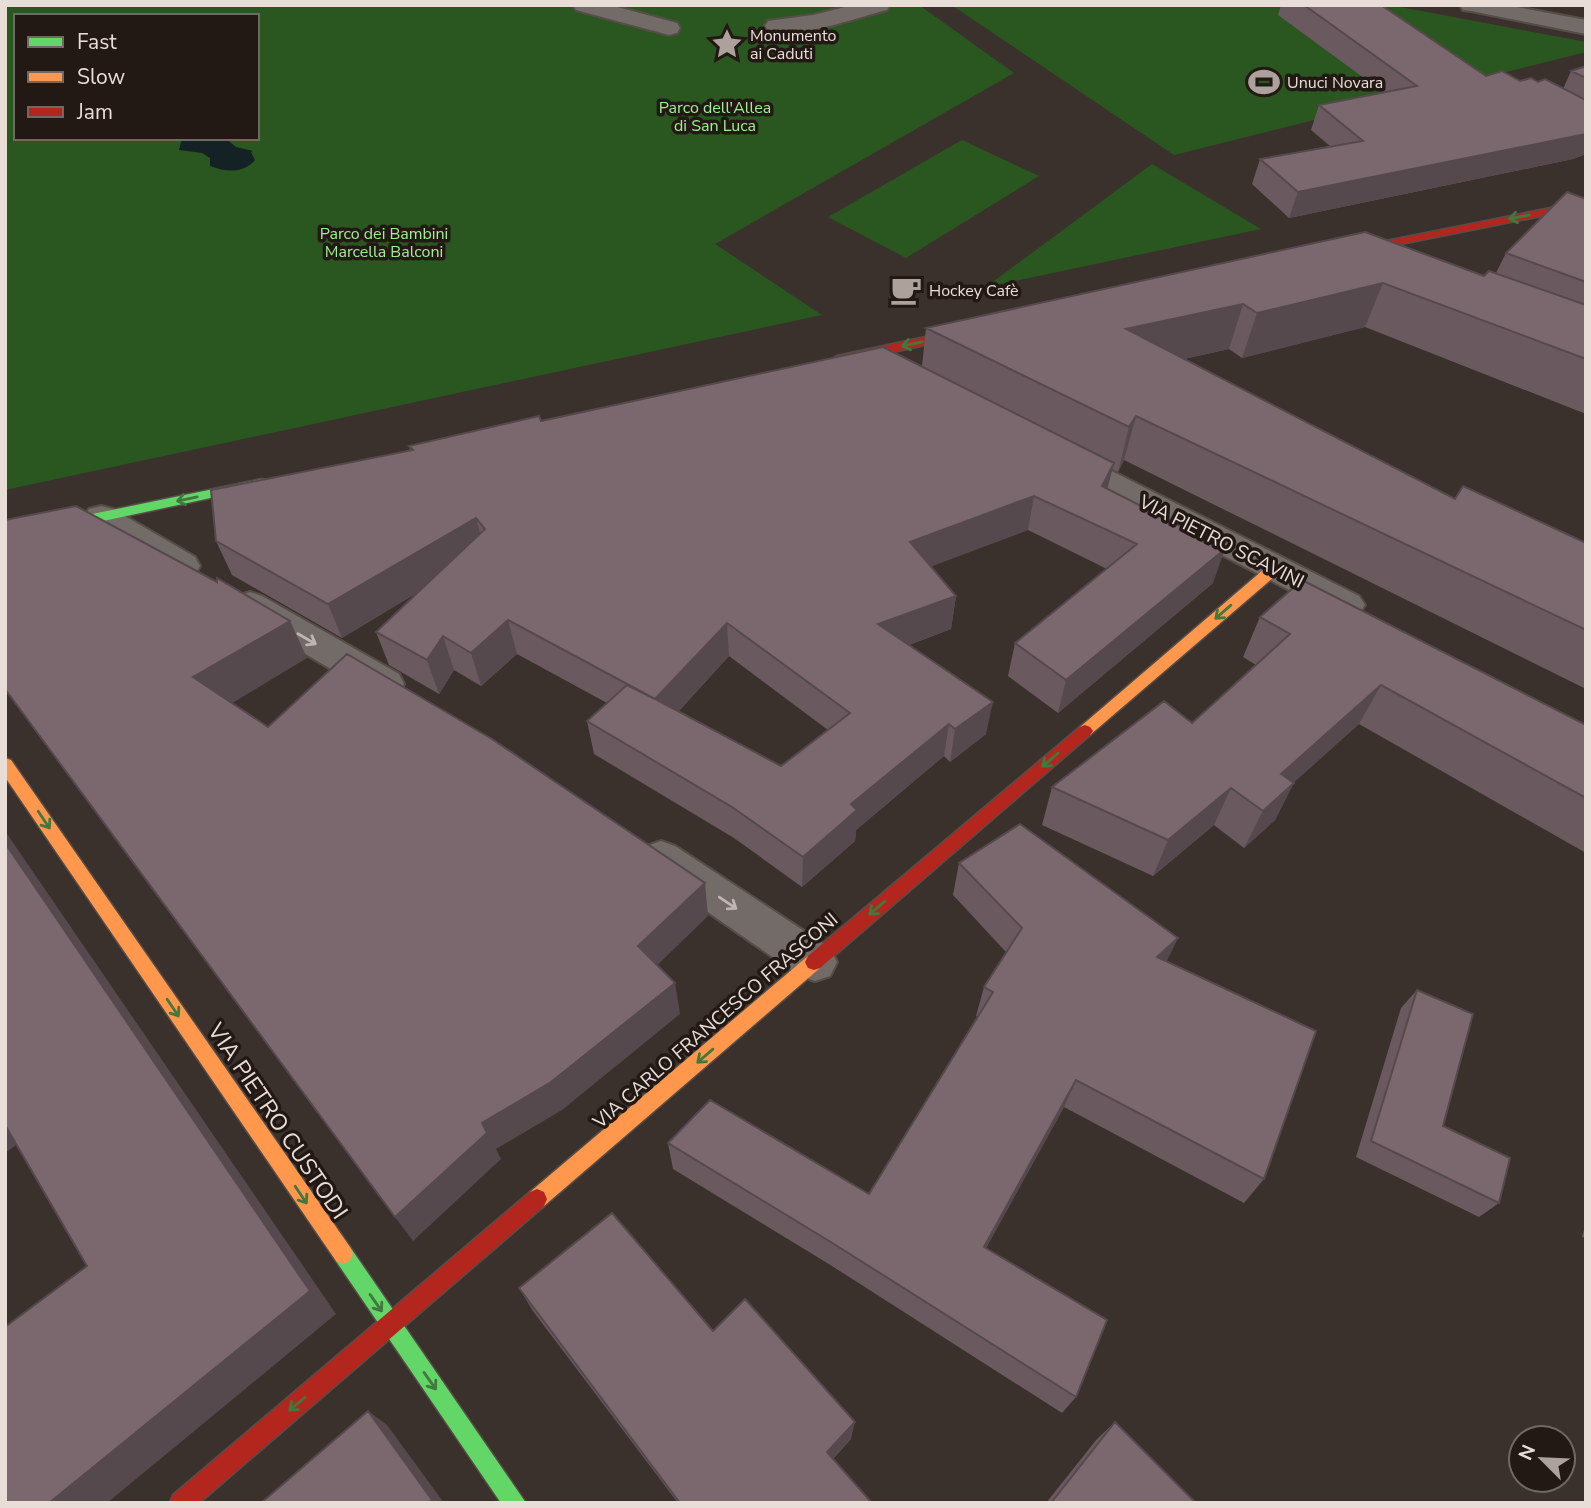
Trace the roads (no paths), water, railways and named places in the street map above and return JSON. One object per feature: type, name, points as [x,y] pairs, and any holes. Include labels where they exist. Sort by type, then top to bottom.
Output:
[{"type":"street","points":[[584,5],[669,28]]},
{"type":"street","points":[[1471,5],[1586,27]]},
{"type":"street","points":[[776,26],[813,22],[876,6]]},
{"type":"street","points":[[1332,254],[1586,204]]},
{"type":"street","points":[[1332,254],[1387,272]]},
{"type":"street","points":[[817,364],[996,326]]},
{"type":"street","points":[[858,355],[903,378]]},
{"type":"street","name":"VIA PIETRO SCAVINI","points":[[1040,447],[1374,619]]},
{"type":"street","points":[[5,537],[276,480]]},
{"type":"street","points":[[101,517],[412,700]]},
{"type":"street","name":"VIA CARLO FRANCESCO FRASCONI","points":[[181,1503],[1275,568]]},
{"type":"street","name":"VIA PIETRO CUSTODI","points":[[5,764],[515,1503]]},
{"type":"street","points":[[633,839],[815,962]]},
{"type":"place","name":"Monumento ai Caduti","points":[[727,44]]},
{"type":"place","name":"Unuci Novara","points":[[1264,82]]},
{"type":"place","name":"Hockey Cafè","points":[[906,290]]},
{"type":"park label","name":"Parco dell'Allea di San Luca","points":[[715,116]]},
{"type":"park label","name":"Parco dei Bambini Marcella Balconi","points":[[384,242]]}]
